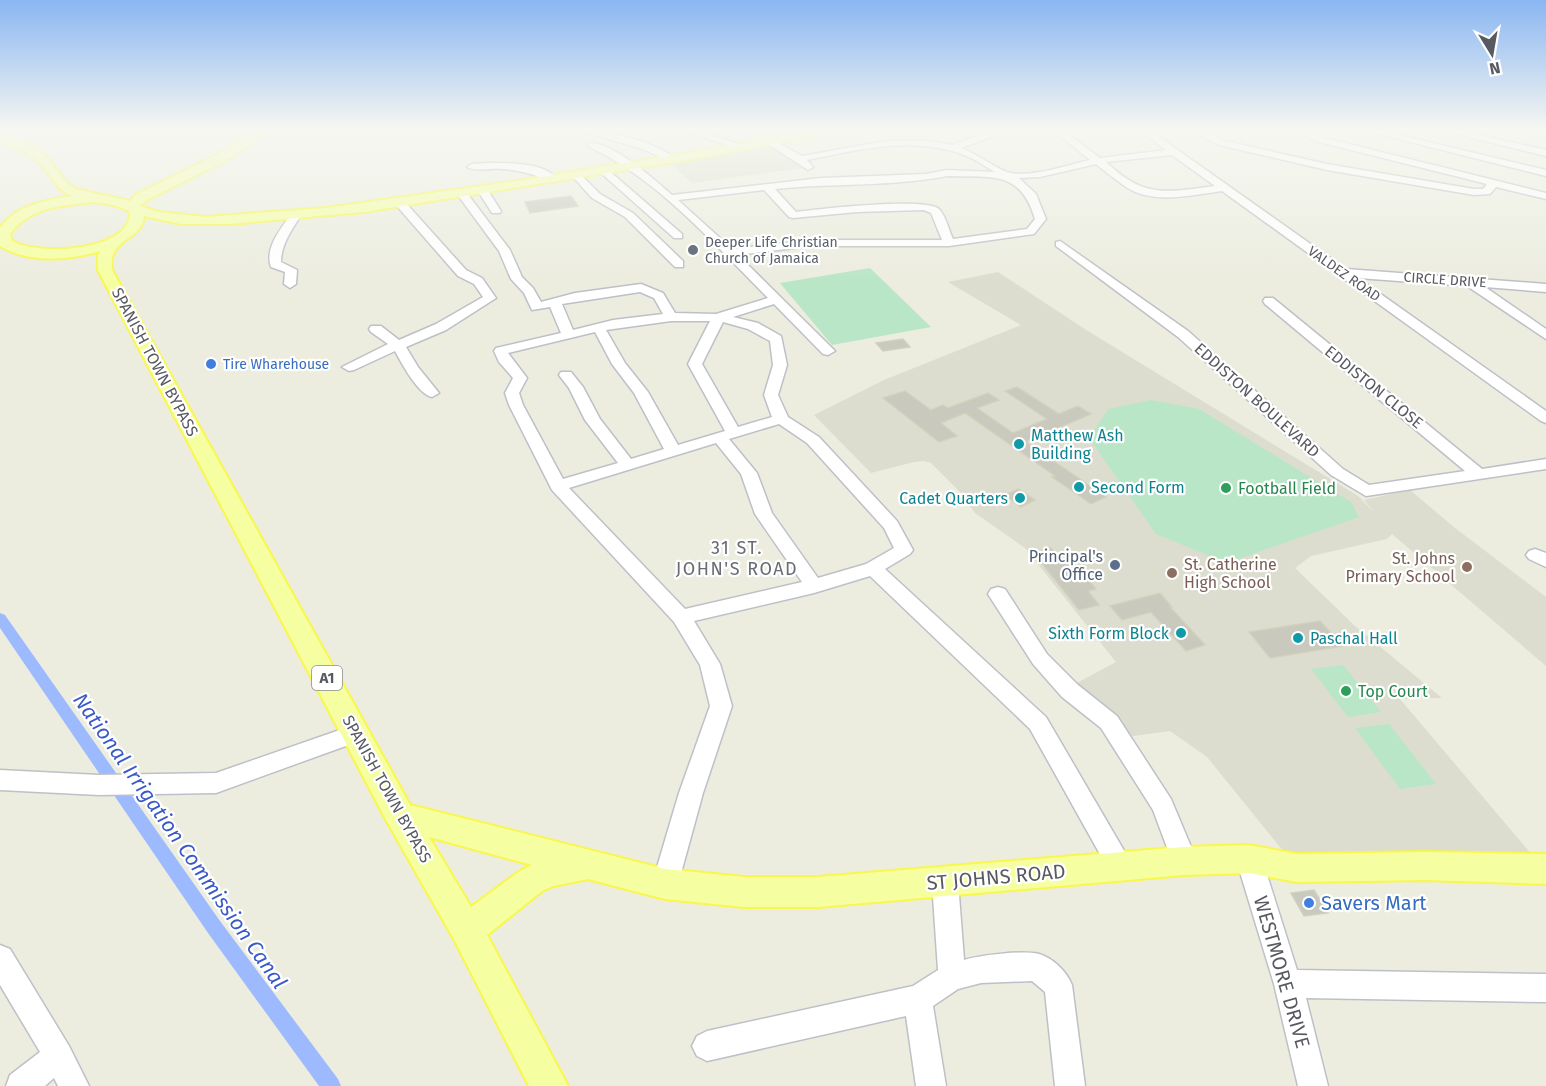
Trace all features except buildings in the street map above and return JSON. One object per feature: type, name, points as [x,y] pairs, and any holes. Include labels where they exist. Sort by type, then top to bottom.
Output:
[{"type":"main road","points":[[57,180],[61,187],[134,208],[155,217],[189,220],[296,215],[400,203],[549,180]]},
{"type":"main road","points":[[134,208],[142,197],[176,180]]},
{"type":"main road","points":[[32,210],[165,185]]},
{"type":"main road","points":[[0,222],[32,210],[49,199],[61,187]]},
{"type":"main road","name":"SPANISH TOWN BYPASS","points":[[105,270],[105,255],[138,221],[134,208]]},
{"type":"main road","points":[[15,218],[3,234],[2,242],[22,252],[54,255],[83,250],[122,237],[189,220]]},
{"type":"main road","name":"SPANISH TOWN BYPASS","points":[[54,255],[92,260],[105,270],[400,816],[467,930],[549,1086]]},
{"type":"main road","points":[[400,816],[588,865]]},
{"type":"main road","name":"ST JOHNS ROAD","points":[[467,930],[531,881],[549,872],[588,865],[665,884],[744,892],[818,892],[1184,861],[1249,859],[1297,868],[1425,866],[1545,870]]},
{"type":"street","points":[[580,180],[596,196],[629,215],[679,264]]},
{"type":"street","points":[[614,180],[678,236]]},
{"type":"street","points":[[646,180],[729,253],[828,351]]},
{"type":"street","points":[[669,198],[766,186],[856,180]]},
{"type":"street","points":[[729,253],[811,243],[950,243],[1030,232],[1041,219],[1035,198],[1017,180]]},
{"type":"street","points":[[1124,180],[1141,191],[1159,193],[1223,188]]},
{"type":"street","name":"VALDEZ ROAD","points":[[1212,180],[1546,418]]},
{"type":"street","points":[[1402,180],[1474,192],[1486,192],[1494,183]]},
{"type":"street","points":[[1481,180],[1546,196]]},
{"type":"street","points":[[766,186],[793,215],[857,209],[926,207],[935,211],[950,243]]},
{"type":"street","points":[[483,190],[496,211]]},
{"type":"street","points":[[462,194],[495,241],[504,250],[517,279],[530,291],[537,307],[574,297],[641,288],[659,296],[671,317]]},
{"type":"street","points":[[349,367],[441,327],[490,298],[473,276],[462,273],[400,203]]},
{"type":"street","points":[[290,284],[291,270],[275,264],[275,258],[282,235],[296,215]]},
{"type":"street","name":"EDDISTON BOULEVARD","points":[[1060,244],[1183,334],[1337,472],[1366,491],[1546,464]]},
{"type":"street","name":"CIRCLE DRIVE","points":[[1345,273],[1546,288]]},
{"type":"street","points":[[1470,282],[1546,335]]},
{"type":"street","points":[[776,299],[719,317],[695,364],[727,435],[749,473],[764,514],[814,586]]},
{"type":"street","name":"EDDISTON CLOSE","points":[[1269,301],[1479,474]]},
{"type":"street","points":[[555,303],[568,334]]},
{"type":"street","points":[[665,884],[691,793],[720,706],[710,664],[681,616],[558,486],[516,405],[512,393],[520,378],[519,375],[504,362],[501,351],[632,321],[704,315],[765,330],[776,339],[780,365],[771,395],[781,419],[813,441],[891,525],[904,550],[873,568],[814,586],[681,616]]},
{"type":"street","points":[[599,328],[619,364],[640,392],[673,451]]},
{"type":"street","points":[[376,329],[398,345],[412,369],[432,393]]},
{"type":"street","points":[[567,375],[593,420],[628,465]]},
{"type":"street","points":[[558,486],[781,419]]},
{"type":"street","points":[[873,568],[1038,723],[1120,866]]},
{"type":"street","points":[[998,594],[1040,658],[1071,691],[1110,722],[1163,806],[1184,861]]},
{"type":"street","points":[[0,781],[99,785],[216,783],[357,733]]},
{"type":"street","name":"WESTMORE DRIVE","points":[[1249,859],[1288,984],[1313,1086]]},
{"type":"street","points":[[945,882],[952,976]]},
{"type":"street","points":[[0,959],[59,1056],[74,1086]]},
{"type":"street","points":[[707,1046],[918,999],[952,976],[981,969],[1037,967],[1058,985],[1070,1086]]},
{"type":"street","points":[[1288,984],[1546,988]]},
{"type":"street","points":[[918,999],[931,1086]]},
{"type":"street","points":[[21,1086],[59,1056]]},
{"type":"shaded area","points":[[688,180],[717,180],[692,183]]},
{"type":"shaded area","name":"St. Catherine High School","points":[[998,272],[1083,328],[1358,496],[1374,512],[1364,500],[1410,490],[1455,528],[1546,597],[1546,666],[1392,534],[1387,539],[1311,556],[1295,568],[1354,625],[1442,698],[1400,699],[1544,869],[1297,868],[1207,757],[1170,731],[1127,737],[1075,684],[1116,662],[1025,548],[975,513],[958,490],[931,463],[914,462],[871,473],[814,415],[884,380],[1021,325],[948,282]]},
{"type":"green space","points":[[870,268],[931,327],[832,345],[780,283]]},
{"type":"green space","name":"Football Field","points":[[1151,400],[1199,409],[1351,502],[1359,517],[1227,563],[1156,534],[1089,438],[1108,409]]},
{"type":"green space","name":"Top Court","points":[[1343,665],[1381,712],[1348,717],[1311,669]]},
{"type":"green space","points":[[1389,724],[1436,784],[1400,789],[1355,728]]},
{"type":"waterway","name":"National Irrigation Commission Canal","points":[[0,618],[214,927],[331,1086]]},
{"type":"place","name":"Deeper Life Christian Church of Jamaica","points":[[693,250]]},
{"type":"place","name":"Tire Wharehouse","points":[[211,364]]},
{"type":"place","name":"Matthew Ash Building","points":[[1019,444]]},
{"type":"place","name":"Second Form","points":[[1079,487]]},
{"type":"place","name":"Football Field","points":[[1226,488]]},
{"type":"place","name":"Cadet Quarters","points":[[1020,498]]},
{"type":"place","name":"Principal's Office","points":[[1115,565]]},
{"type":"place","name":"St. Johns Primary School","points":[[1467,567]]},
{"type":"place","name":"St. Catherine High School","points":[[1172,573]]},
{"type":"place","name":"Sixth Form Block","points":[[1181,633]]},
{"type":"place","name":"Paschal Hall","points":[[1298,638]]},
{"type":"place","name":"Top Court","points":[[1346,691]]},
{"type":"place","name":"Savers Mart","points":[[1309,903]]},
{"type":"district","name":"31 ST. JOHN'S ROAD","points":[[737,558]]}]
